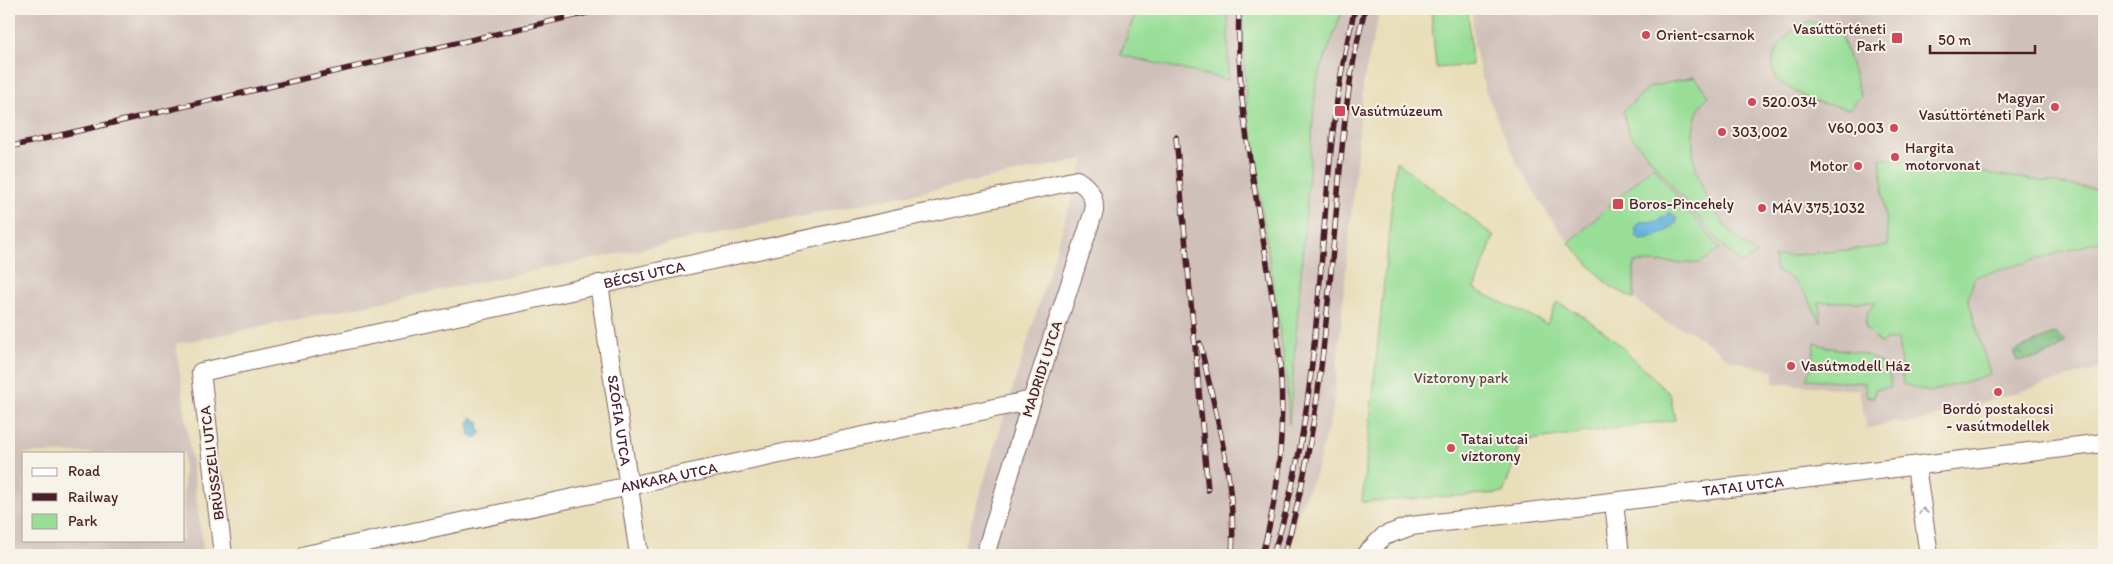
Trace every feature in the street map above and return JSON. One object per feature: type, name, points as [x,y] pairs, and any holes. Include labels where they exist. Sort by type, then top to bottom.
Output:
[{"type":"street","name":"BÉCSI UTCA","points":[[201,372],[1077,180],[1086,185]]},
{"type":"street","name":"MADRIDI UTCA","points":[[985,555],[1032,400],[1094,211],[1094,199],[1086,185]]},
{"type":"street","name":"SZÓFIA UTCA","points":[[599,284],[639,555]]},
{"type":"street","name":"BRÜSSZELI UTCA","points":[[201,372],[223,555]]},
{"type":"street","name":"ANKARA UTCA","points":[[306,555],[1032,400]]},
{"type":"street","name":"TATAI UTCA","points":[[1365,555],[1384,536],[1410,526],[2104,443]]},
{"type":"street","points":[[1916,466],[1929,555]]},
{"type":"street","points":[[1614,503],[1620,555]]},
{"type":"shaded area","points":[[9,9],[1137,9],[1121,55],[1228,79],[1228,9],[1242,9],[1246,100],[1286,373],[1290,420],[1316,83],[1343,9],[1380,9],[1364,79],[1333,409],[1315,475],[1297,515],[1289,555],[961,555],[1084,159],[176,344],[204,555],[9,555]]},
{"type":"shaded area","name":"Magyar Vasúttörténeti Park","points":[[1472,9],[2104,9],[2104,367],[1920,421],[1905,424],[1896,421],[1867,429],[1859,390],[1773,383],[1774,371],[1731,360],[1692,332],[1665,322],[1634,299],[1608,285],[1569,243],[1550,217],[1517,164],[1485,90],[1474,45]]},
{"type":"green space","points":[[1137,9],[1228,9],[1228,80],[1120,55]]},
{"type":"green space","points":[[1242,9],[1343,9],[1316,83],[1289,424],[1286,373],[1246,100]]},
{"type":"green space","points":[[1431,9],[1468,9],[1472,65],[1436,68]]},
{"type":"green space","points":[[1809,21],[1840,30],[1861,96],[1850,109],[1811,101],[1776,80],[1773,62],[1778,48],[1792,31]]},
{"type":"green space","points":[[1694,77],[1709,96],[1699,108],[1693,133],[1693,151],[1696,168],[1701,185],[1719,217],[1743,244],[1757,254],[1741,264],[1720,243],[1628,132],[1623,111],[1650,87]]},
{"type":"green space","points":[[1880,158],[2104,190],[2104,240],[1975,277],[1968,298],[1990,375],[1929,392],[1903,384],[1898,339],[1885,340],[1882,344],[1865,327],[1867,313],[1876,302],[1819,302],[1821,323],[1799,286],[1793,280],[1776,271],[1774,257],[1888,246]]},
{"type":"green space","name":"Víztorony park","points":[[1396,161],[1494,236],[1474,289],[1547,324],[1557,302],[1578,313],[1610,336],[1670,394],[1675,420],[1522,441],[1503,493],[1362,502]]},
{"type":"green space","points":[[1653,166],[1720,249],[1700,263],[1634,262],[1634,299],[1608,285],[1569,243]]},
{"type":"green space","points":[[2055,333],[2066,341],[2057,350],[2037,358],[2017,361],[2013,352]]},
{"type":"green space","points":[[1815,343],[1873,358],[1888,371],[1891,387],[1875,389],[1874,398],[1867,396],[1864,383],[1806,379],[1812,367]]},
{"type":"water","points":[[1670,212],[1676,217],[1676,224],[1668,230],[1655,237],[1640,240],[1636,235],[1636,227],[1640,222],[1658,221]]},
{"type":"water","points":[[472,417],[480,423],[478,428],[482,433],[474,439],[470,435],[468,423]]},
{"type":"railway","points":[[9,147],[604,9]]},
{"type":"railway","points":[[1239,9],[1242,103],[1271,287],[1277,333],[1282,402],[1279,468],[1268,534],[1262,555]]},
{"type":"railway","points":[[1273,555],[1290,493],[1308,398],[1330,154],[1340,81],[1355,9]]},
{"type":"railway","points":[[1284,555],[1305,471],[1319,386],[1346,111],[1365,9]]},
{"type":"railway","points":[[1176,137],[1208,490]]},
{"type":"railway","points":[[1200,343],[1224,448],[1233,528],[1232,555]]},
{"type":"place","name":"Orient-csarnok","points":[[1646,35]]},
{"type":"place","name":"Vasúttörténeti Park","points":[[1897,38]]},
{"type":"place","name":"520.034","points":[[1752,102]]},
{"type":"place","name":"Magyar Vasúttörténeti Park","points":[[2055,107]]},
{"type":"place","name":"Vasútmúzeum","points":[[1340,111]]},
{"type":"place","name":"V60,003","points":[[1894,128]]},
{"type":"place","name":"303,002","points":[[1722,132]]},
{"type":"place","name":"Hargita motorvonat","points":[[1895,157]]},
{"type":"place","name":"Motor","points":[[1858,166]]},
{"type":"place","name":"Boros-Pincehely","points":[[1618,204]]},
{"type":"place","name":"MÁV 375,1032","points":[[1762,208]]},
{"type":"place","name":"Vasútmodell Ház","points":[[1791,366]]},
{"type":"place","name":"Bordó postakocsi - vasútmodellek","points":[[1998,392]]},
{"type":"place","name":"Tatai utcai víztorony","points":[[1451,448]]}]
